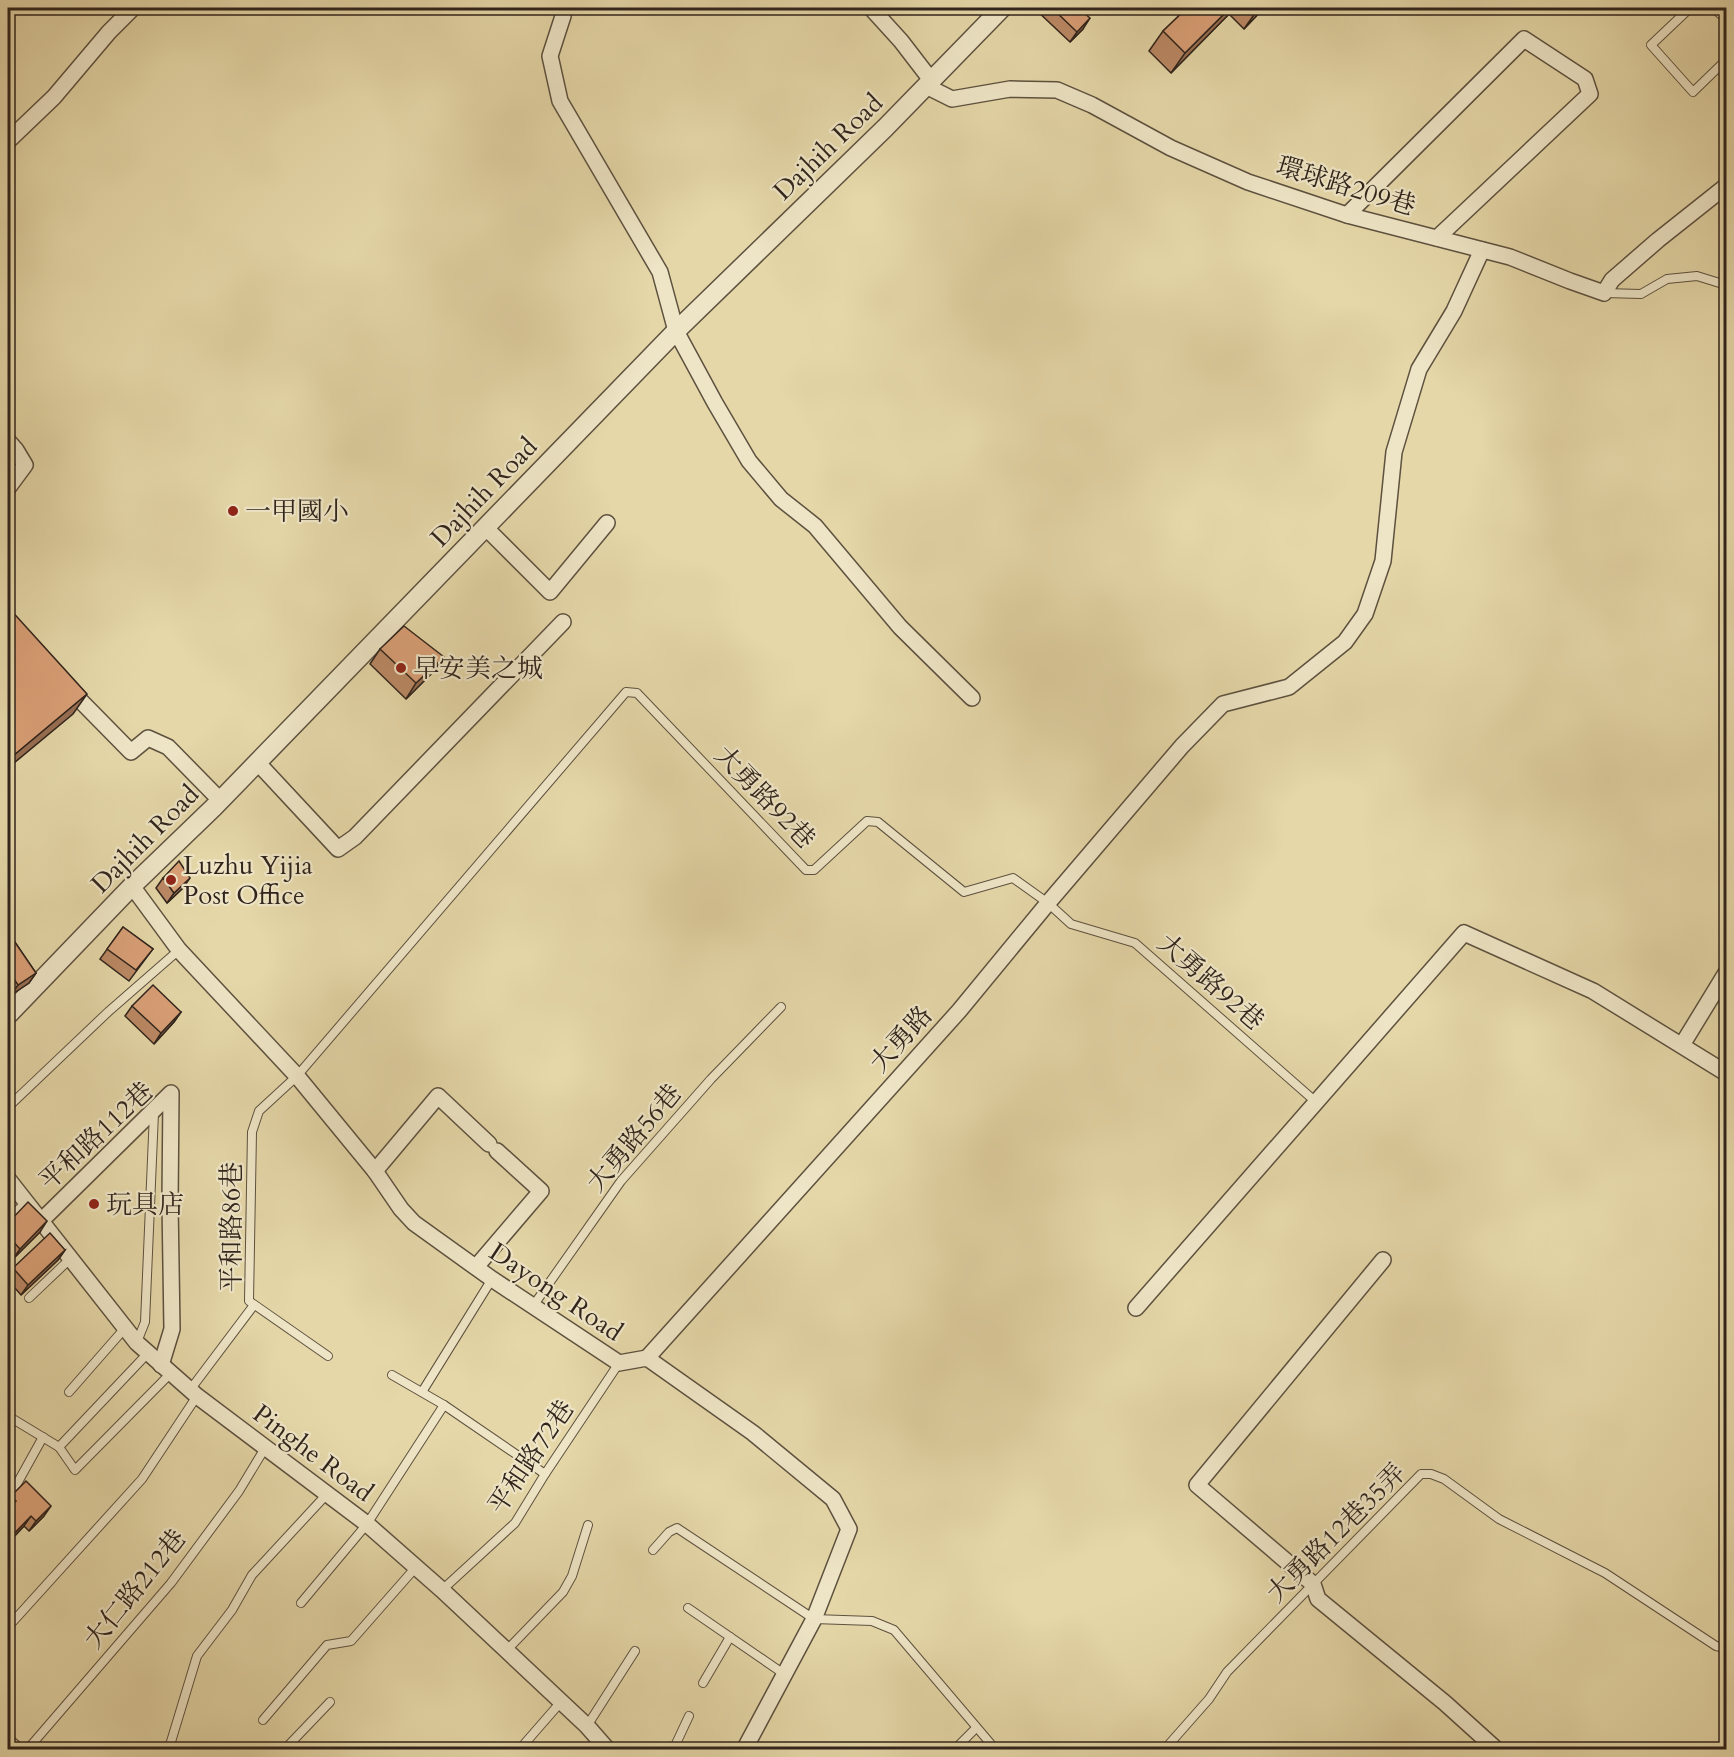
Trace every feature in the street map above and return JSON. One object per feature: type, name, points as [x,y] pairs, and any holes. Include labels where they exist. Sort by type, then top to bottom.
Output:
[{"type":"street","points":[[8,141],[54,97],[109,32],[133,8]]},
{"type":"street","points":[[563,8],[563,16],[550,56],[560,101],[660,272],[676,331],[749,461],[781,499],[815,526],[900,627],[972,698]]},
{"type":"street","points":[[872,8],[901,41],[929,83]]},
{"type":"street","name":"Dajhih Road","points":[[8,1015],[676,331],[885,128],[1002,8]]},
{"type":"street","points":[[1347,214],[1524,39],[1585,80],[1590,94],[1437,238]]},
{"type":"street","name":"環球路209巷","points":[[929,83],[952,99],[1010,89],[1057,90],[1092,105],[1171,148],[1248,182],[1347,214],[1510,257],[1570,282],[1604,293]]},
{"type":"street","points":[[1604,293],[1612,280],[1726,186]]},
{"type":"street","name":"大勇路","points":[[647,1358],[959,1011],[1182,746],[1222,704],[1289,687],[1345,642],[1365,614],[1383,561],[1394,452],[1419,369],[1454,311],[1482,250]]},
{"type":"street","points":[[8,441],[25,465],[8,488]]},
{"type":"street","points":[[485,527],[550,592],[607,523]]},
{"type":"street","points":[[257,762],[338,849],[355,837],[563,622]]},
{"type":"street","points":[[57,677],[131,752],[148,738],[168,747],[220,800]]},
{"type":"street","name":"Dayong Road","points":[[132,886],[179,950],[297,1076],[375,1171],[401,1209],[414,1222],[492,1279],[619,1364],[647,1358],[753,1433],[833,1499],[849,1529],[814,1619],[744,1749]]},
{"type":"street","points":[[1136,1308],[1464,933],[1593,991],[1726,1073]]},
{"type":"street","points":[[1682,1045],[1726,973]]},
{"type":"street","name":"平和路112巷","points":[[41,1221],[171,1093],[172,1329],[165,1369]]},
{"type":"street","points":[[375,1171],[438,1096],[541,1191],[476,1267]]},
{"type":"street","name":"Pinghe Road","points":[[8,1179],[142,1348],[194,1393],[367,1524],[442,1590],[587,1726],[608,1749]]},
{"type":"street","points":[[1383,1260],[1197,1485],[1313,1584],[1318,1599],[1445,1702],[1497,1749]]},
{"type":"street","points":[[8,1745],[14,1749]]},
{"type":"lane","points":[[1690,8],[1651,45],[1693,92],[1726,60]]},
{"type":"lane","points":[[1713,8],[1726,19]]},
{"type":"lane","points":[[1604,293],[1641,294],[1667,279],[1697,276],[1726,285]]},
{"type":"lane","name":"大勇路92巷","points":[[297,1076],[626,692],[637,693],[806,870],[814,870],[867,822],[878,822],[964,892],[1013,878],[1048,903],[1071,924],[1135,943],[1316,1102]]},
{"type":"lane","points":[[8,1107],[101,1019],[179,950]]},
{"type":"lane","name":"大勇路56巷","points":[[533,1306],[621,1181],[711,1079],[781,1007]]},
{"type":"lane","name":"平和路86巷","points":[[297,1076],[259,1111],[252,1132],[249,1301],[328,1356]]},
{"type":"lane","points":[[59,1447],[142,1348],[154,1109]]},
{"type":"lane","points":[[8,1218],[27,1203]]},
{"type":"lane","points":[[29,1298],[70,1259]]},
{"type":"lane","points":[[422,1392],[492,1279]]},
{"type":"lane","points":[[8,1627],[142,1479],[194,1393],[254,1305]]},
{"type":"lane","points":[[69,1392],[125,1328]]},
{"type":"lane","name":"平和路72巷","points":[[442,1590],[515,1523],[619,1364]]},
{"type":"lane","points":[[8,1416],[59,1447],[75,1470],[165,1369]]},
{"type":"lane","points":[[392,1375],[444,1405],[545,1474]]},
{"type":"lane","points":[[301,1603],[367,1524],[444,1405]]},
{"type":"lane","points":[[8,1500],[43,1437]]},
{"type":"lane","name":"大仁路212巷","points":[[27,1749],[171,1583],[238,1491],[266,1448]]},
{"type":"lane","name":"大勇路12巷35弄","points":[[1164,1749],[1209,1699],[1227,1672],[1420,1474],[1431,1474],[1444,1479],[1499,1519],[1605,1573],[1716,1646],[1726,1648]]},
{"type":"lane","points":[[167,1749],[197,1656],[232,1610],[252,1575],[327,1494]]},
{"type":"lane","points":[[506,1652],[563,1592],[572,1576],[588,1525]]},
{"type":"lane","points":[[653,1550],[669,1532],[677,1528],[814,1619],[872,1622],[894,1630],[996,1749]]},
{"type":"lane","points":[[263,1720],[327,1645],[351,1641],[416,1567]]},
{"type":"lane","points":[[688,1608],[784,1674]]},
{"type":"lane","points":[[703,1683],[730,1637]]},
{"type":"lane","points":[[587,1726],[635,1651]]},
{"type":"lane","points":[[284,1749],[330,1702]]},
{"type":"lane","points":[[519,1749],[560,1703]]},
{"type":"lane","points":[[676,1749],[674,1748],[689,1716]]},
{"type":"lane","points":[[954,1749],[976,1728]]},
{"type":"building","points":[[1052,8],[1078,8],[1090,18],[1077,32]]},
{"type":"building","points":[[1187,8],[1230,8],[1185,53],[1163,31]]},
{"type":"building","points":[[8,607],[87,694],[8,760]]},
{"type":"building","points":[[404,626],[444,657],[416,683],[380,649]]},
{"type":"building","points":[[179,861],[190,878],[174,893],[163,878]]},
{"type":"building","points":[[123,927],[153,949],[136,970],[107,949]]},
{"type":"building","points":[[8,932],[36,973],[18,985],[8,970]]},
{"type":"building","points":[[153,985],[181,1012],[161,1033],[132,1006]]},
{"type":"building","points":[[28,1202],[47,1221],[20,1249],[8,1236],[8,1223]]},
{"type":"building","points":[[50,1233],[65,1250],[28,1285],[13,1268]]},
{"type":"building","points":[[26,1481],[51,1506],[36,1521],[31,1516],[8,1540],[8,1510],[16,1501],[11,1496]]},
{"type":"place","name":"一甲國小","points":[[233,511]]},
{"type":"place","name":"早安美之城","points":[[401,668]]},
{"type":"place","name":"Luzhu Yijia Post Office","points":[[171,880]]},
{"type":"place","name":"玩具店","points":[[94,1204]]}]
